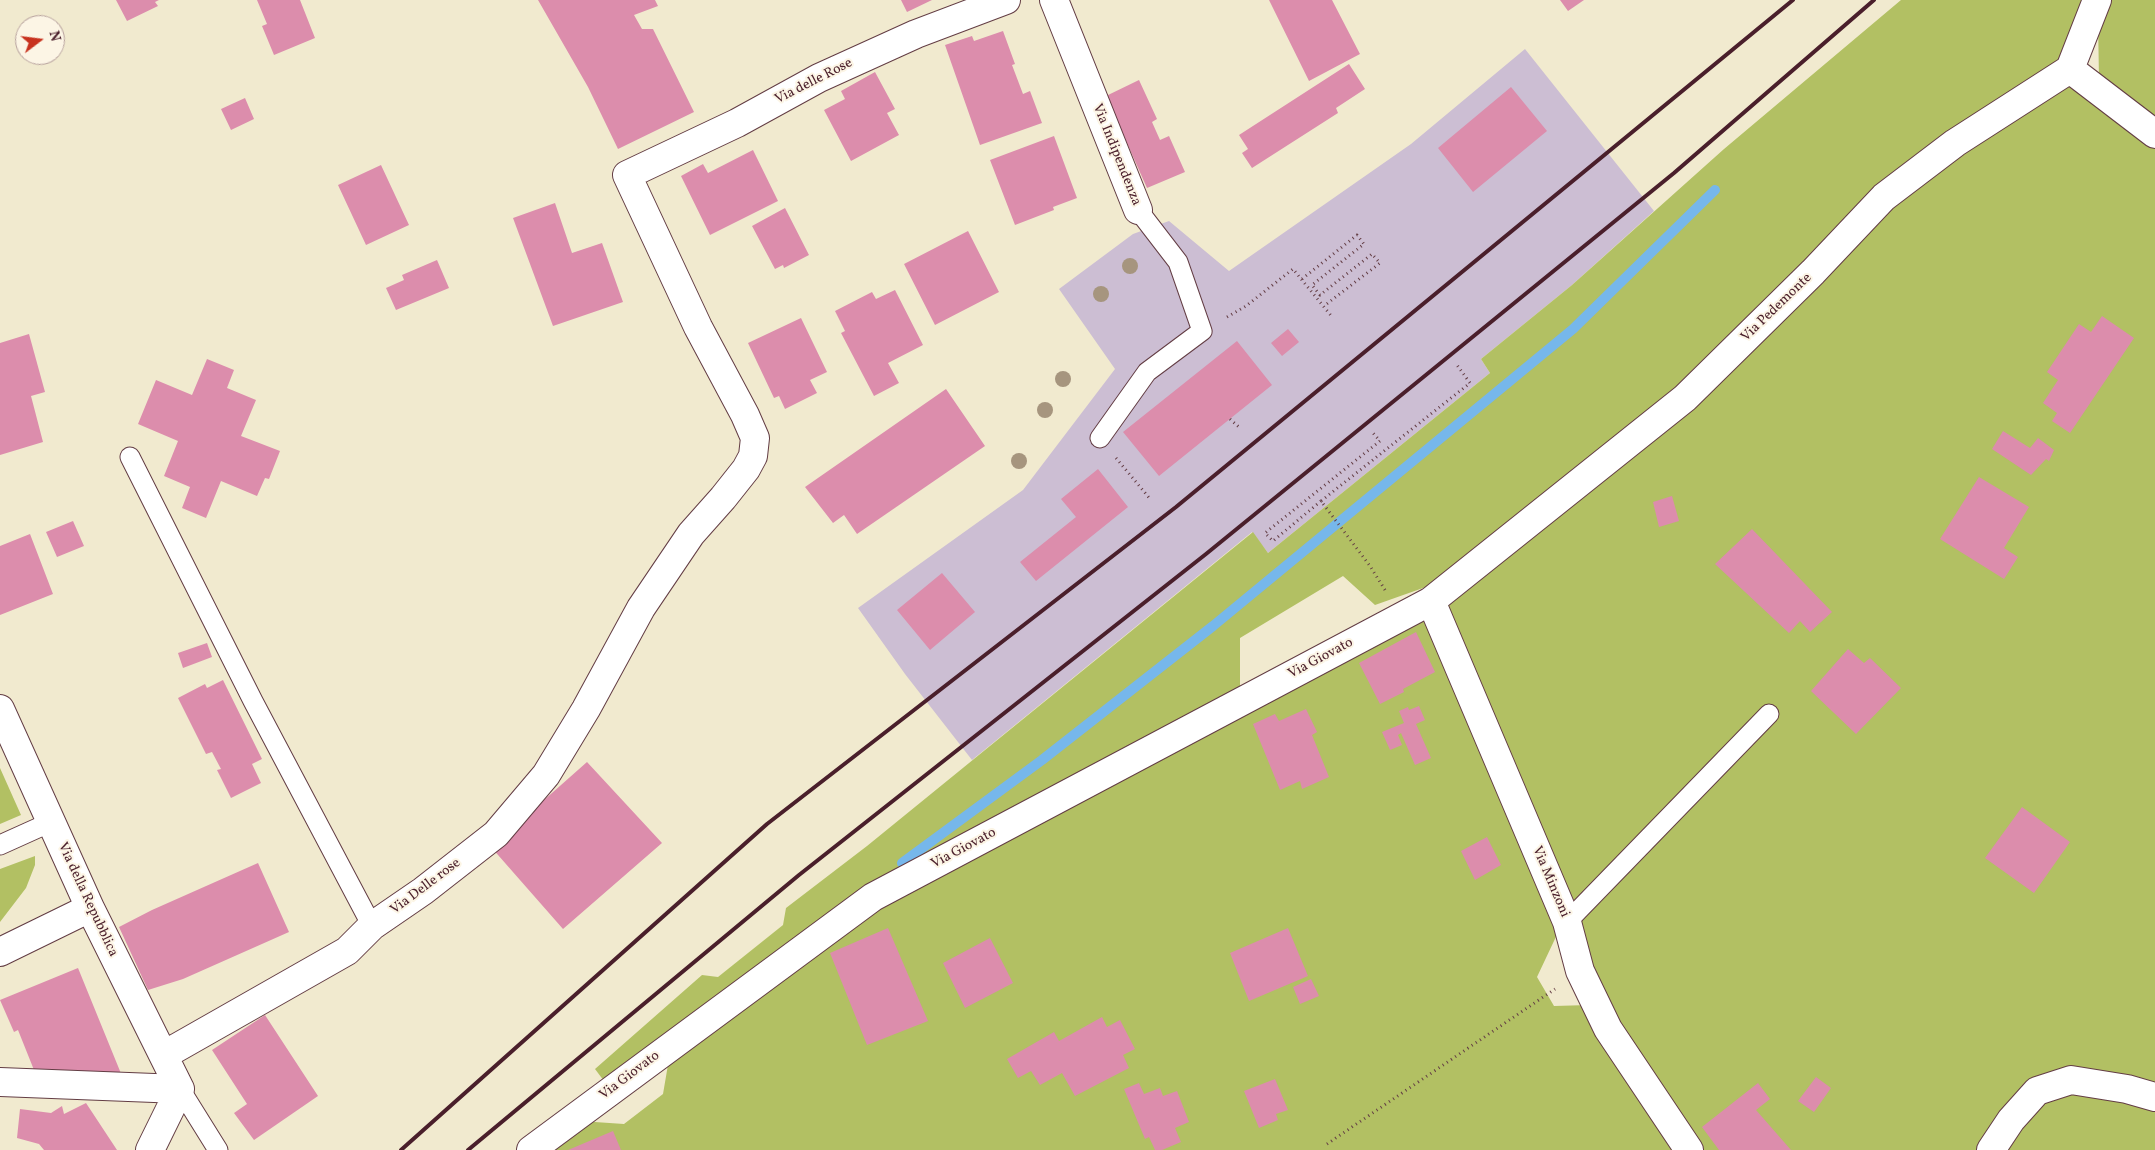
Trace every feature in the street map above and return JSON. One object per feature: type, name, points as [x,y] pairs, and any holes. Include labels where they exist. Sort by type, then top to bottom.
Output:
[{"type":"street","name":"Via delle Rose","points":[[627,175],[737,123],[819,78],[916,34],[1006,0]]},
{"type":"street","name":"Via Indipendenza","points":[[1054,0],[1138,210]]},
{"type":"street","points":[[2097,0],[2070,69],[2155,134]]},
{"type":"street","name":"Via Pedemonte","points":[[1431,601],[1685,398],[1814,272],[1884,197],[1955,144],[2070,69]]},
{"type":"street","name":"Via Delle rose","points":[[164,1055],[347,951],[372,926],[496,834],[546,775],[586,709],[641,608],[691,534],[724,498],[746,469],[753,456],[755,438],[736,396],[698,327],[627,175]]},
{"type":"street","name":"Via Giovato","points":[[531,1150],[873,897],[1431,601]]},
{"type":"street","name":"Via Minzoni","points":[[1431,601],[1567,922],[1580,971],[1608,1029],[1688,1150]]},
{"type":"street","name":"Via della Repubblica","points":[[0,709],[90,908],[180,1089]]},
{"type":"street","points":[[0,952],[90,908]]},
{"type":"street","points":[[1991,1150],[2011,1120],[2037,1091],[2071,1080],[2127,1089],[2155,1097]]},
{"type":"street","points":[[0,1082],[180,1089],[150,1150]]},
{"type":"lane","name":"Via Indipendenza","points":[[1138,210],[1178,262],[1202,331]]},
{"type":"lane","points":[[1100,438],[1147,372],[1202,331]]},
{"type":"lane","points":[[130,457],[253,701],[372,926]]},
{"type":"lane","points":[[1567,922],[1769,714]]},
{"type":"lane","points":[[0,845],[51,822]]},
{"type":"lane","points":[[180,1089],[218,1150]]},
{"type":"path","points":[[1302,279],[1357,235],[1364,244],[1312,284],[1320,295],[1372,254],[1380,263],[1324,306]]},
{"type":"path","points":[[1202,331],[1246,306],[1293,269],[1333,318]]},
{"type":"path","points":[[1374,433],[1380,441],[1266,533],[1272,541],[1470,382],[1457,365]]},
{"type":"path","points":[[1230,419],[1240,428]]},
{"type":"path","points":[[1100,438],[1150,500]]},
{"type":"path","points":[[1321,502],[1385,589],[1384,626]]},
{"type":"path","points":[[1328,1144],[1580,971]]},
{"type":"shaded area","points":[[1525,49],[1654,211],[1572,285],[1481,359],[1490,373],[1268,553],[1252,532],[972,760],[905,674],[858,608],[1023,490],[1115,369],[1059,289],[1133,234],[1169,221],[1229,271],[1411,144]]},
{"type":"green space","points":[[1901,0],[2085,0],[2059,64],[1679,391],[1440,582],[1375,605],[1343,576],[1240,638],[1240,692],[1053,791],[607,1085],[595,1069],[702,975],[718,977],[783,925],[786,908],[867,846],[1253,532],[1268,553],[1490,373],[1481,359],[1572,285],[1724,149]]},
{"type":"green space","points":[[2106,0],[2155,0],[2155,123],[2099,80],[2098,20]]},
{"type":"green space","points":[[2070,76],[2155,140],[2155,1091],[2070,1074],[1985,1150],[1694,1150],[1612,1027],[1437,603],[1887,201]]},
{"type":"green space","points":[[1428,608],[1562,924],[1537,977],[1554,1006],[1589,1005],[1682,1150],[539,1150],[580,1121],[624,1124],[663,1094],[670,1053],[876,901]]},
{"type":"green space","points":[[0,768],[21,815],[0,824]]},
{"type":"green space","points":[[35,856],[35,865],[26,888],[0,922],[0,869]]},
{"type":"green space","points":[[2071,1085],[2155,1102],[2155,1150],[1998,1150],[2015,1123]]},
{"type":"building","points":[[116,0],[159,0],[155,2],[158,6],[127,21]]},
{"type":"building","points":[[257,0],[300,0],[315,38],[274,55],[262,26],[267,24]]},
{"type":"building","points":[[538,0],[655,0],[658,6],[634,15],[642,29],[653,29],[694,112],[618,149],[588,87]]},
{"type":"building","points":[[901,0],[932,0],[907,12]]},
{"type":"building","points":[[1269,0],[1332,0],[1360,54],[1309,81]]},
{"type":"building","points":[[1560,0],[1584,0],[1568,11]]},
{"type":"building","points":[[1003,31],[1015,64],[1012,65],[1023,94],[1030,91],[1042,123],[980,145],[945,45],[972,36],[974,41]]},
{"type":"building","points":[[1349,64],[1365,89],[1336,108],[1338,113],[1252,168],[1242,153],[1248,149],[1239,135]]},
{"type":"building","points":[[875,72],[895,109],[887,113],[899,135],[851,161],[824,110],[845,99],[841,91]]},
{"type":"building","points":[[1139,80],[1157,119],[1152,122],[1160,140],[1169,136],[1185,172],[1147,188],[1106,96]]},
{"type":"building","points":[[1511,87],[1547,131],[1473,192],[1438,148]]},
{"type":"building","points":[[245,98],[254,119],[231,130],[221,109]]},
{"type":"building","points":[[1054,136],[1077,198],[1053,207],[1054,210],[1015,225],[990,160]]},
{"type":"building","points":[[753,150],[778,201],[710,235],[681,176],[703,164],[708,173]]},
{"type":"building","points":[[381,165],[409,225],[366,245],[338,185]]},
{"type":"building","points":[[555,203],[572,253],[602,243],[623,302],[553,326],[513,218]]},
{"type":"building","points":[[785,208],[809,255],[784,268],[783,265],[775,269],[752,226]]},
{"type":"building","points":[[968,231],[999,292],[935,325],[904,264]]},
{"type":"building","points":[[437,260],[449,288],[396,310],[386,288],[404,280],[402,275]]},
{"type":"building","points":[[895,290],[923,345],[888,363],[899,383],[874,396],[841,333],[845,331],[835,311],[872,292],[876,299]]},
{"type":"building","points":[[2102,316],[2134,338],[2070,433],[2052,421],[2057,413],[2043,403],[2058,380],[2047,372],[2079,324],[2091,332]]},
{"type":"building","points":[[801,318],[827,372],[810,380],[817,393],[785,409],[779,396],[774,398],[748,343]]},
{"type":"building","points":[[1288,329],[1299,342],[1282,356],[1271,343]]},
{"type":"building","points":[[29,334],[45,392],[31,396],[43,442],[0,455],[0,343]]},
{"type":"building","points":[[1237,341],[1272,385],[1159,476],[1123,432]]},
{"type":"building","points":[[207,359],[234,370],[227,388],[256,400],[241,436],[280,451],[269,479],[265,478],[257,496],[221,481],[206,518],[182,508],[190,487],[164,476],[178,441],[138,424],[156,380],[192,395]]},
{"type":"building","points":[[946,389],[985,446],[857,534],[844,515],[833,523],[805,487]]},
{"type":"building","points":[[2003,431],[2030,448],[2038,438],[2054,450],[2049,461],[2046,459],[2031,475],[1992,449]]},
{"type":"building","points":[[1098,469],[1128,507],[1036,581],[1020,562],[1076,517],[1061,499]]},
{"type":"building","points":[[1979,477],[2029,507],[2004,548],[2018,557],[2004,579],[1940,539]]},
{"type":"building","points":[[1672,496],[1679,521],[1659,527],[1653,502]]},
{"type":"building","points":[[73,521],[84,546],[57,557],[46,532]]},
{"type":"building","points":[[1752,529],[1832,612],[1810,632],[1800,621],[1789,633],[1715,564]]},
{"type":"building","points":[[30,534],[53,594],[0,615],[0,546]]},
{"type":"building","points":[[942,573],[975,612],[930,650],[897,610]]},
{"type":"building","points":[[1416,632],[1435,672],[1403,689],[1404,692],[1380,704],[1359,663]]},
{"type":"building","points":[[207,643],[212,657],[183,668],[178,653]]},
{"type":"building","points":[[1848,649],[1864,663],[1870,658],[1901,688],[1856,734],[1811,691]]},
{"type":"building","points":[[223,680],[262,759],[252,764],[261,783],[231,798],[217,770],[221,769],[212,752],[206,754],[178,698],[205,684],[207,688]]},
{"type":"building","points":[[1419,706],[1425,720],[1416,724],[1431,758],[1415,765],[1401,733],[1398,735],[1402,745],[1390,750],[1382,732],[1404,723],[1399,711],[1408,707],[1409,710]]},
{"type":"building","points":[[1306,709],[1317,732],[1312,735],[1329,777],[1302,789],[1300,781],[1280,790],[1253,724],[1275,714],[1279,721]]},
{"type":"building","points":[[587,762],[662,843],[563,929],[491,847]]},
{"type":"building","points":[[2022,807],[2070,842],[2034,893],[1985,858]]},
{"type":"building","points":[[1487,837],[1501,865],[1475,880],[1461,851]]},
{"type":"building","points":[[258,863],[289,932],[183,979],[148,990],[119,927],[152,910]]},
{"type":"building","points":[[888,928],[928,1021],[867,1045],[830,953]]},
{"type":"building","points":[[1288,928],[1308,976],[1249,1001],[1230,953]]},
{"type":"building","points":[[990,938],[1013,983],[965,1008],[943,963]]},
{"type":"building","points":[[78,968],[122,1076],[34,1070],[18,1030],[14,1032],[0,1000]]},
{"type":"building","points":[[1311,979],[1319,996],[1300,1004],[1293,987]]},
{"type":"building","points":[[265,1015],[318,1096],[254,1140],[234,1113],[247,1104],[212,1050]]},
{"type":"building","points":[[1102,1017],[1107,1027],[1120,1020],[1135,1049],[1123,1055],[1129,1068],[1075,1096],[1062,1073],[1040,1085],[1031,1071],[1018,1078],[1007,1059],[1054,1032],[1059,1041]]},
{"type":"building","points":[[1816,1077],[1831,1088],[1814,1112],[1798,1101]]},
{"type":"building","points":[[1275,1079],[1288,1110],[1276,1114],[1278,1120],[1259,1128],[1244,1091]]},
{"type":"building","points":[[1139,1083],[1144,1094],[1160,1088],[1163,1096],[1177,1091],[1189,1122],[1175,1128],[1181,1142],[1162,1150],[1155,1150],[1149,1137],[1145,1139],[1124,1089]]},
{"type":"building","points":[[1758,1083],[1770,1099],[1756,1110],[1791,1150],[1719,1150],[1702,1127]]},
{"type":"building","points":[[86,1103],[117,1150],[44,1150],[39,1144],[17,1138],[20,1109],[51,1113],[62,1106],[64,1114]]},
{"type":"building","points":[[613,1131],[621,1150],[568,1150]]},
{"type":"waterway","points":[[902,863],[1042,760],[1213,626],[1573,329],[1715,190]]},
{"type":"railway","points":[[401,1150],[767,824],[1176,507],[1793,0]]},
{"type":"railway","points":[[468,1150],[799,875],[1206,554],[1674,173],[1874,0]]}]
